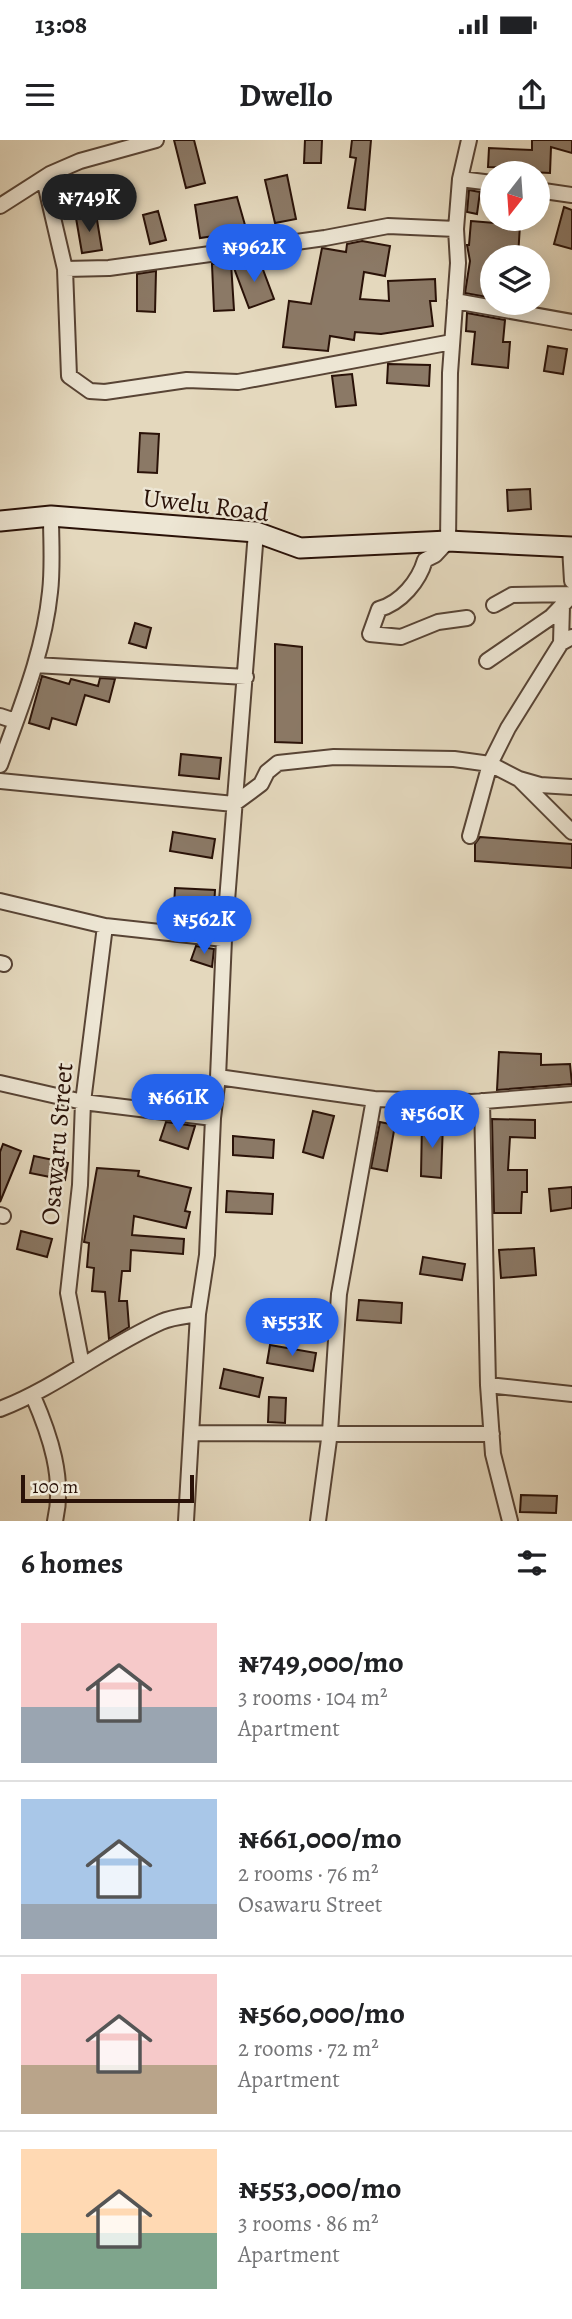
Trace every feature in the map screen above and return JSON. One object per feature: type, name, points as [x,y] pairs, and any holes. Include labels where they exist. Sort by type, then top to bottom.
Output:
[{"type":"street","points":[[0,206],[80,161],[121,146],[156,140]]},
{"type":"street","points":[[467,618],[438,622],[401,637],[370,634],[379,609],[390,606],[420,578],[425,560],[435,555],[447,541],[456,229],[460,178],[469,140]]},
{"type":"street","points":[[460,178],[480,181]]},
{"type":"street","points":[[44,179],[65,269],[69,376],[90,391],[105,393],[187,380],[238,382],[452,342]]},
{"type":"street","points":[[550,192],[572,195]]},
{"type":"street","points":[[65,269],[122,266],[325,238],[388,226],[456,229]]},
{"type":"street","points":[[455,301],[572,322]]},
{"type":"street","points":[[0,765],[35,665],[50,592],[51,516]]},
{"type":"street","name":"Uwelu Road","points":[[0,521],[51,516],[256,532],[300,548],[447,541],[571,547]]},
{"type":"street","points":[[187,1521],[198,1314],[207,1255],[224,939],[256,532]]},
{"type":"street","points":[[571,547],[572,581]]},
{"type":"street","points":[[494,606],[512,595],[569,598]]},
{"type":"street","points":[[470,836],[490,764],[508,728],[566,640],[569,598]]},
{"type":"street","points":[[487,661],[551,617],[569,598]]},
{"type":"street","points":[[35,665],[246,677]]},
{"type":"street","points":[[0,716],[15,721]]},
{"type":"street","points":[[0,781],[234,804],[261,784],[267,772],[278,763],[334,757],[454,759],[490,764],[519,779],[540,785],[572,787]]},
{"type":"street","points":[[519,779],[572,832]]},
{"type":"street","points":[[0,901],[105,926],[224,939]]},
{"type":"street","name":"Osawaru Street","points":[[82,1365],[68,1293],[80,1185],[83,1102],[105,926]]},
{"type":"street","points":[[218,1077],[374,1099],[482,1101],[572,1094]]},
{"type":"street","points":[[0,1083],[83,1102],[213,1118]]},
{"type":"street","points":[[318,1521],[330,1432],[339,1294],[374,1099]]},
{"type":"street","points":[[482,1101],[488,1385],[493,1454],[510,1521]]},
{"type":"street","points":[[0,1409],[33,1396],[82,1365],[163,1321],[198,1314]]},
{"type":"street","points":[[488,1385],[572,1394]]},
{"type":"street","points":[[33,1396],[47,1426],[56,1468],[61,1497],[55,1521]]},
{"type":"street","points":[[193,1433],[492,1434]]},
{"type":"building","points":[[174,140],[194,140],[205,183],[186,188]]},
{"type":"building","points":[[305,140],[322,140],[321,163],[304,163]]},
{"type":"building","points":[[352,140],[371,140],[365,210],[348,208],[356,158],[350,157]]},
{"type":"building","points":[[532,140],[572,140],[572,153],[551,147],[550,173],[550,161],[488,161],[489,148],[532,150]]},
{"type":"building","points":[[287,175],[296,219],[275,223],[265,180]]},
{"type":"building","points":[[469,190],[480,192],[477,214],[467,212]]},
{"type":"building","points":[[237,197],[247,232],[228,237],[227,234],[200,238],[195,205]]},
{"type":"building","points":[[564,207],[572,210],[572,249],[554,244]]},
{"type":"building","points":[[158,211],[166,240],[150,244],[143,215]]},
{"type":"building","points":[[96,214],[102,250],[82,253],[76,218]]},
{"type":"building","points":[[471,221],[480,222],[480,231],[520,231],[519,245],[480,245],[480,296],[465,293],[470,261]]},
{"type":"building","points":[[362,241],[390,246],[385,276],[364,272],[360,299],[389,301],[388,281],[435,279],[436,301],[430,301],[433,326],[381,334],[355,332],[354,340],[330,336],[328,351],[283,347],[289,301],[311,304],[322,248],[346,252],[347,244]]},
{"type":"building","points":[[259,259],[274,299],[249,308],[234,268]]},
{"type":"building","points":[[231,263],[234,310],[214,311],[212,264]]},
{"type":"building","points":[[156,271],[155,312],[137,311],[137,274]]},
{"type":"building","points":[[467,313],[505,320],[503,342],[510,342],[508,368],[472,364],[475,332],[466,331]]},
{"type":"building","points":[[548,346],[567,349],[563,374],[544,371]]},
{"type":"building","points":[[388,364],[430,365],[429,386],[387,383]]},
{"type":"building","points":[[352,374],[356,405],[336,407],[332,376]]},
{"type":"building","points":[[140,433],[159,434],[157,473],[138,472]]},
{"type":"building","points":[[530,489],[531,509],[508,511],[507,490]]},
{"type":"building","points":[[135,623],[151,628],[146,648],[129,643]]},
{"type":"building","points":[[275,644],[302,647],[302,743],[275,742]]},
{"type":"building","points":[[42,676],[69,684],[71,679],[98,686],[100,678],[115,679],[109,702],[85,695],[76,725],[52,718],[49,729],[29,723]]},
{"type":"building","points":[[181,754],[221,758],[219,779],[179,775]]},
{"type":"building","points":[[173,832],[215,839],[212,858],[170,851]]},
{"type":"building","points":[[480,837],[572,844],[572,868],[475,861],[475,844]]},
{"type":"building","points":[[175,888],[215,890],[214,908],[174,906]]},
{"type":"building","points":[[196,946],[214,949],[212,967],[191,960]]},
{"type":"building","points":[[499,1052],[541,1054],[541,1065],[570,1064],[572,1084],[497,1090]]},
{"type":"building","points":[[313,1111],[334,1116],[323,1158],[303,1152]]},
{"type":"building","points":[[492,1119],[535,1120],[535,1138],[510,1137],[508,1170],[527,1170],[527,1192],[522,1192],[521,1213],[494,1213]]},
{"type":"building","points":[[166,1122],[195,1126],[188,1149],[160,1140]]},
{"type":"building","points":[[380,1122],[395,1125],[387,1171],[371,1168]]},
{"type":"building","points":[[422,1122],[443,1123],[441,1178],[421,1176]]},
{"type":"building","points":[[233,1136],[274,1140],[273,1158],[233,1155]]},
{"type":"building","points":[[3,1144],[21,1151],[0,1202],[0,1152]]},
{"type":"building","points":[[34,1156],[68,1163],[65,1180],[30,1173]]},
{"type":"building","points":[[97,1168],[139,1171],[138,1176],[191,1188],[185,1211],[190,1212],[186,1228],[134,1216],[132,1235],[184,1239],[183,1254],[131,1250],[130,1271],[122,1271],[119,1301],[127,1301],[129,1327],[109,1339],[105,1292],[92,1291],[94,1268],[87,1267],[89,1243],[84,1242]]},
{"type":"building","points":[[572,1187],[572,1208],[551,1211],[549,1189]]},
{"type":"building","points":[[227,1191],[273,1194],[272,1214],[226,1212]]},
{"type":"building","points":[[21,1231],[52,1239],[47,1257],[17,1249]]},
{"type":"building","points":[[534,1248],[536,1275],[501,1278],[499,1250]]},
{"type":"building","points":[[423,1257],[465,1264],[462,1280],[420,1274]]},
{"type":"building","points":[[359,1300],[402,1303],[401,1323],[357,1320]]},
{"type":"building","points":[[270,1345],[316,1353],[313,1371],[267,1363]]},
{"type":"building","points":[[224,1369],[263,1378],[259,1397],[220,1388]]},
{"type":"building","points":[[269,1397],[286,1398],[285,1423],[268,1422]]},
{"type":"building","points":[[521,1495],[557,1496],[556,1513],[520,1512]]}]
